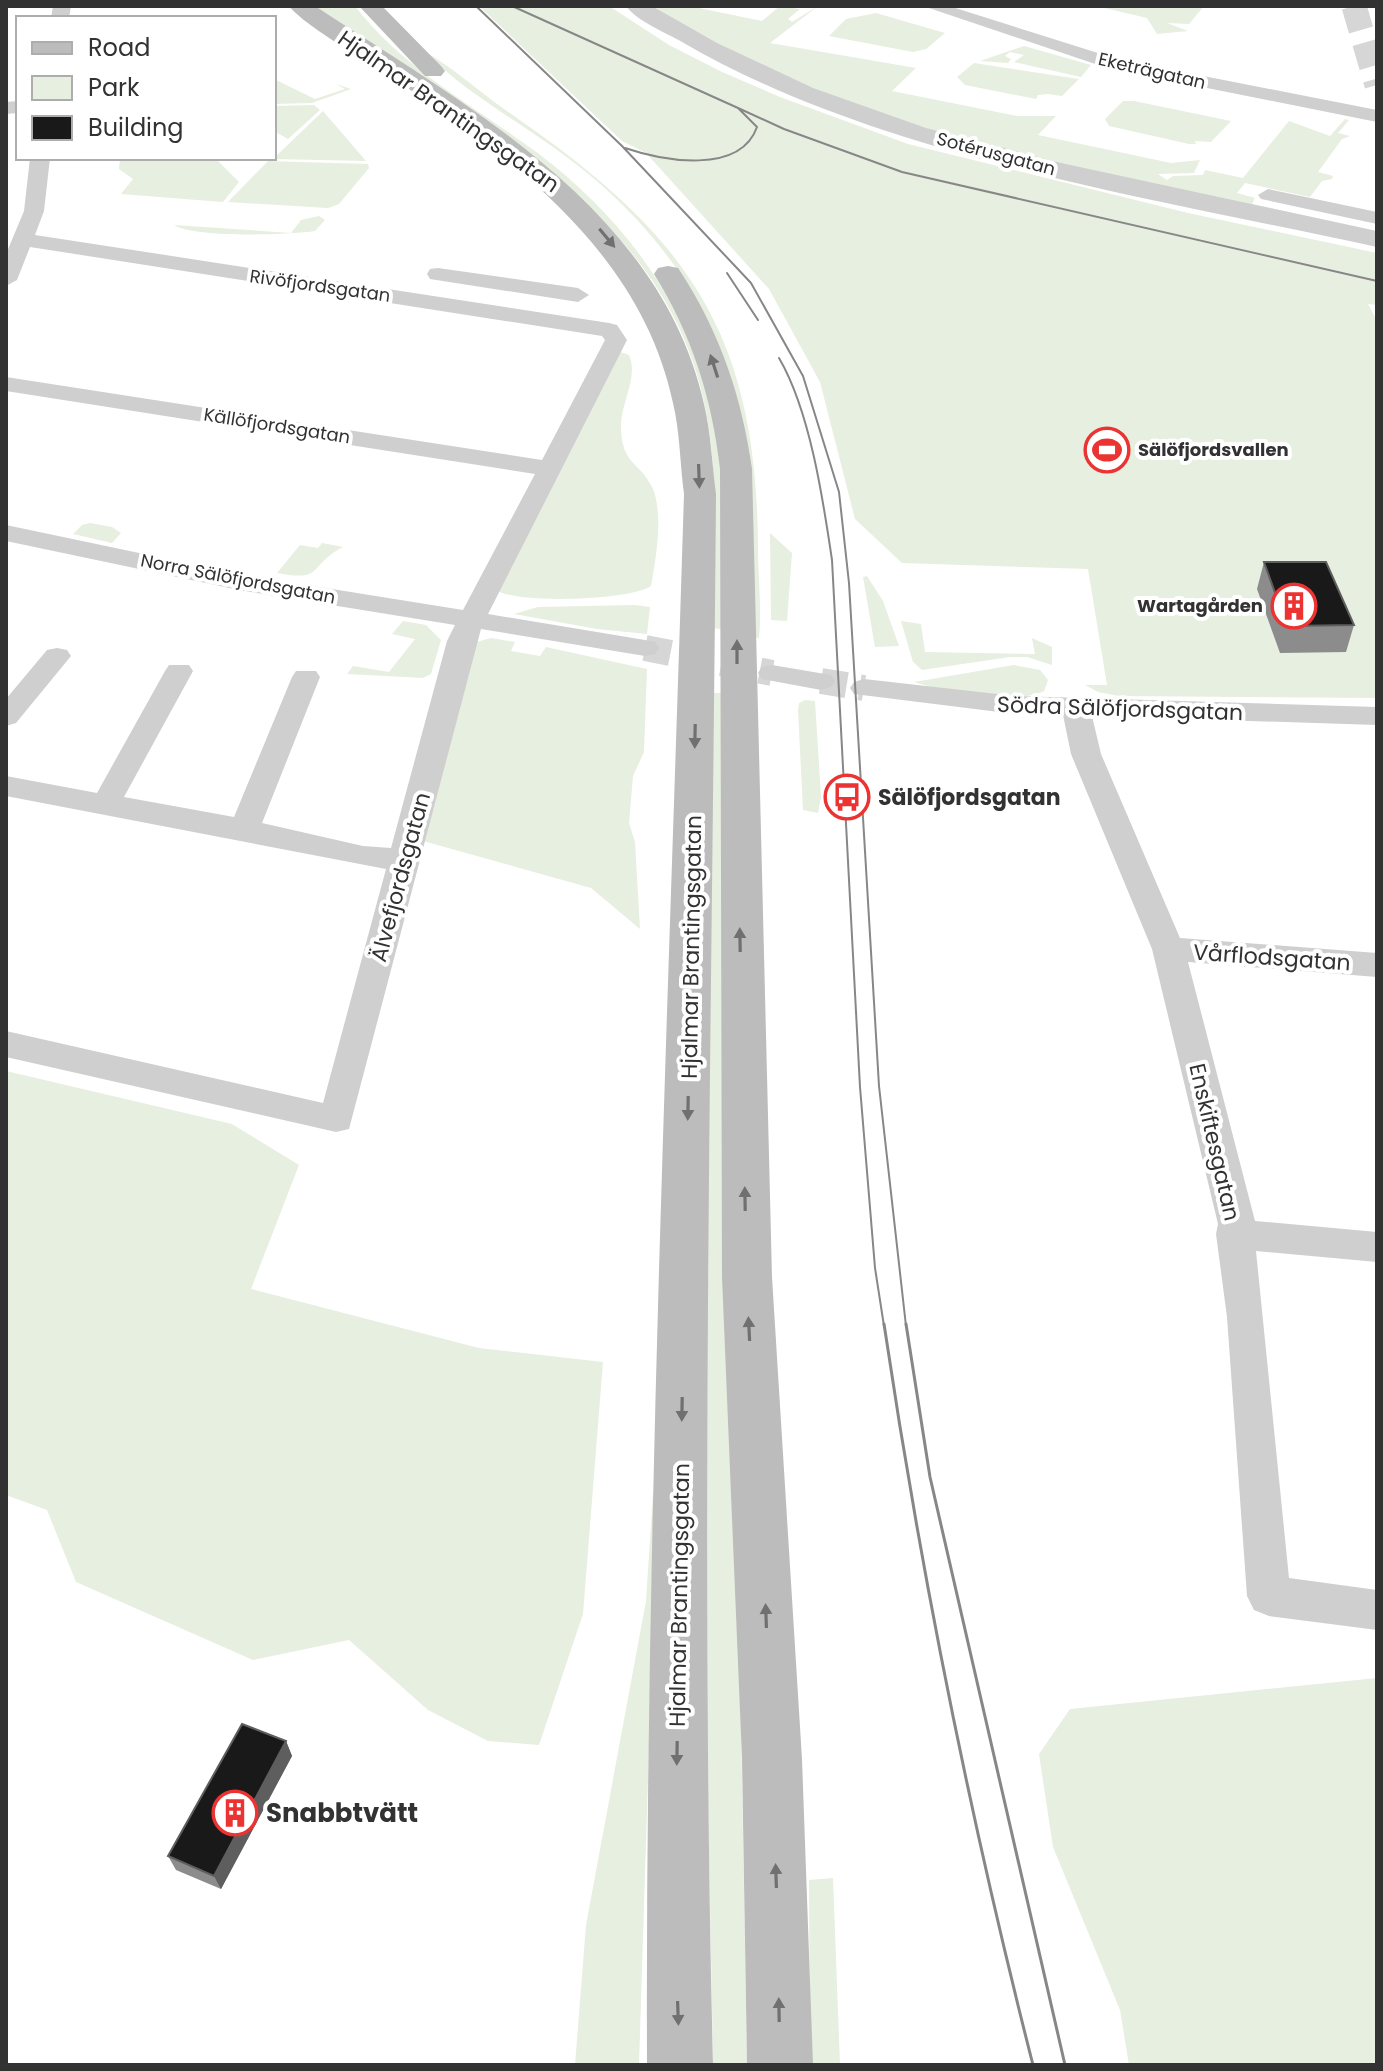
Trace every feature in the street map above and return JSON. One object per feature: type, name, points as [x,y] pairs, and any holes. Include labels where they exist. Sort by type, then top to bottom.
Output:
[{"type":"main road","name":"Hjalmar Brantingsgatan","points":[[300,6],[514,153],[582,209],[629,266],[658,314],[683,375],[694,420],[700,494],[680,1514],[677,1983],[680,2065]]},
{"type":"main road","name":"Hjalmar Brantingsgatan","points":[[370,6],[433,72],[565,165],[629,225],[670,276],[700,330],[718,376],[733,440],[737,495],[747,1277],[771,1729],[780,2065]]},
{"type":"street","name":"Sotérusgatan","points":[[637,6],[709,48],[805,93],[918,133],[1089,177],[1377,239]]},
{"type":"street","name":"Eketrägatan","points":[[932,6],[1113,64],[1368,109]]},
{"type":"street","points":[[6,280],[25,240],[34,211],[40,160]]},
{"type":"street","points":[[1268,195],[1377,218]]},
{"type":"street","name":"Rivöfjordsgatan","points":[[25,240],[489,311],[615,334]]},
{"type":"street","points":[[438,274],[578,295]]},
{"type":"street","points":[[489,311],[510,285]]},
{"type":"street","name":"Älvefjordsgatan","points":[[6,1044],[336,1119],[461,641],[547,468],[616,340],[615,334]]},
{"type":"street","name":"Källöfjordsgatan","points":[[6,384],[547,468]]},
{"type":"street","name":"Norra Sälöfjordsgatan","points":[[6,533],[239,582],[472,619]]},
{"type":"street","points":[[472,619],[645,648]]},
{"type":"street","points":[[6,717],[57,656]]},
{"type":"street","points":[[106,803],[179,671]]},
{"type":"street","points":[[772,673],[821,681]]},
{"type":"street","points":[[244,829],[306,677]]},
{"type":"street","name":"Södra Sälöfjordsgatan","points":[[864,688],[974,701],[1076,708],[1377,716]]},
{"type":"street","name":"Enskiftesgatan","points":[[1076,708],[1086,754],[1168,949],[1237,1224],[1235,1234],[1246,1317],[1269,1596],[1377,1610]]},
{"type":"street","points":[[6,786],[244,829],[363,856],[405,860]]},
{"type":"street","name":"Vårflodsgatan","points":[[1168,949],[1377,965]]},
{"type":"street","points":[[1235,1234],[1377,1247]]},
{"type":"green space","points":[[311,6],[355,6],[374,29],[418,69],[539,154],[576,185],[641,256],[667,296],[688,338],[705,382],[716,428],[723,496],[721,629],[710,628],[714,499],[708,422],[695,368],[676,321],[650,278],[620,239],[585,203],[546,170]]},
{"type":"green space","name":"Sälöfjordsvallen","points":[[479,6],[609,6],[669,45],[722,72],[908,144],[1188,213],[1377,253],[1377,305],[1368,304],[1377,321],[1377,698],[1119,696],[1098,692],[1085,685],[1107,685],[1088,569],[902,563],[855,519],[820,382],[769,289],[646,153],[622,141]]},
{"type":"green space","points":[[653,6],[689,6],[762,21],[780,6],[800,9],[788,19],[792,22],[818,6],[770,43],[916,68],[892,91],[1017,116],[1056,116],[1038,135],[1171,163],[1200,160],[1194,173],[1158,174],[1167,180],[1173,176],[1203,175],[1205,170],[1243,178],[1289,121],[1330,136],[1345,119],[1349,120],[1338,133],[1350,136],[1342,139],[1318,172],[1333,176],[1332,179],[1322,181],[1310,197],[1245,183],[1237,193],[1255,198],[1252,204],[1377,231],[1098,173],[910,123],[819,91],[733,52]]},
{"type":"green space","points":[[1096,6],[1204,6],[1189,24],[1167,23],[1188,31],[1157,34],[1147,18]]},
{"type":"green space","points":[[876,13],[945,33],[926,49],[913,52],[829,36],[846,19]]},
{"type":"green space","points":[[1024,46],[1091,65],[1081,77],[1014,62],[1024,55],[1010,52],[1005,56],[1011,59],[1008,63],[980,61]]},
{"type":"green space","points":[[425,52],[566,154],[619,198],[662,243],[697,290],[724,343],[743,402],[754,469],[759,638],[753,637],[741,419],[733,383],[705,314],[664,252],[614,196],[566,156],[463,85]]},
{"type":"green space","points":[[974,63],[1079,79],[1062,96],[1038,95],[1036,99],[965,85],[957,77]]},
{"type":"green space","points":[[276,80],[315,99],[345,89],[336,84],[351,89],[312,103],[276,104]]},
{"type":"green space","points":[[1123,101],[1231,121],[1211,142],[1195,141],[1196,144],[1189,144],[1109,126],[1105,119]]},
{"type":"green space","points":[[314,105],[320,110],[288,139],[276,132],[276,106]]},
{"type":"green space","points":[[323,111],[366,161],[276,159]]},
{"type":"green space","points":[[120,160],[217,160],[239,182],[223,202],[121,194],[133,179],[119,169]]},
{"type":"green space","points":[[268,161],[368,164],[369,168],[339,204],[328,208],[228,202]]},
{"type":"green space","points":[[319,216],[325,220],[315,231],[285,234],[220,234],[174,225],[291,233],[301,220]]},
{"type":"green space","points":[[618,351],[629,355],[632,372],[621,419],[624,449],[652,487],[658,509],[658,536],[651,586],[622,595],[576,599],[529,598],[498,591]]},
{"type":"green space","points":[[90,523],[112,527],[121,533],[112,543],[73,534],[82,525]]},
{"type":"green space","points":[[770,533],[792,553],[787,621],[771,620]]},
{"type":"green space","points":[[322,543],[343,547],[309,574],[277,573],[300,545],[318,548]]},
{"type":"green space","points":[[867,576],[883,601],[899,646],[875,647],[863,577]]},
{"type":"green space","points":[[538,607],[650,607],[647,634],[597,629],[514,614]]},
{"type":"green space","points":[[403,621],[426,625],[441,640],[431,674],[423,678],[347,674],[353,666],[389,672],[415,639],[392,634]]},
{"type":"green space","points":[[901,621],[921,624],[925,652],[1035,654],[1032,638],[1052,647],[1052,665],[1027,657],[1010,657],[922,670],[913,662]]},
{"type":"green space","points":[[491,638],[515,642],[511,651],[540,656],[546,647],[647,669],[644,752],[633,776],[629,823],[635,842],[640,929],[591,888],[423,841],[473,643]]},
{"type":"green space","points":[[1014,665],[1040,670],[1048,680],[1044,691],[999,697],[914,682]]},
{"type":"green space","points":[[710,693],[723,693],[747,2065],[713,2065],[705,1652]]},
{"type":"green space","points":[[815,701],[821,797],[818,813],[803,810],[798,710],[799,703]]},
{"type":"green space","points":[[6,1071],[232,1124],[299,1165],[251,1289],[479,1348],[603,1362],[583,1614],[539,1745],[488,1741],[428,1710],[349,1640],[253,1660],[76,1582],[47,1510],[6,1495]]},
{"type":"green space","points":[[657,1492],[639,2065],[575,2065],[586,1925],[646,1601],[653,1494]]},
{"type":"green space","points":[[1377,1678],[1377,2065],[1129,2065],[1120,2010],[1053,1847],[1039,1754],[1070,1709]]},
{"type":"green space","points":[[833,1878],[840,2065],[810,2065],[809,1880]]},
{"type":"building","points":[[1264,562],[1326,562],[1354,625],[1287,626]]},
{"type":"building","name":"Snabbtvätt","points":[[242,1724],[286,1741],[214,1876],[168,1856]]},
{"type":"tunnel","points":[[1354,6],[1377,85]]},
{"type":"tunnel","points":[[645,648],[772,673]]},
{"type":"tunnel","points":[[821,681],[864,688]]},
{"type":"tram line","points":[[476,6],[622,146],[751,283],[803,376],[839,492],[849,583],[879,1086],[906,1326]]},
{"type":"tram line","points":[[512,6],[738,108]]},
{"type":"tram line","points":[[625,148],[679,160],[718,158],[735,152],[748,142],[757,127],[738,108]]},
{"type":"tram line","points":[[738,108],[784,129],[902,172],[1377,281]]},
{"type":"tram line","points":[[727,273],[758,320]]},
{"type":"tram line","points":[[779,358],[790,379],[807,429],[832,560],[860,1087],[875,1268],[884,1326]]},
{"type":"tram line","points":[[884,1324],[914,1511],[949,1697],[1033,2065]]},
{"type":"tram line","points":[[906,1324],[930,1477],[1065,2065]]},
{"type":"place","name":"Sälöfjordsvallen","points":[[1107,450]]},
{"type":"place","name":"Wartagården","points":[[1294,606]]},
{"type":"place","name":"Sälöfjordsgatan","points":[[847,797]]},
{"type":"place","name":"Snabbtvätt","points":[[235,1813]]}]
